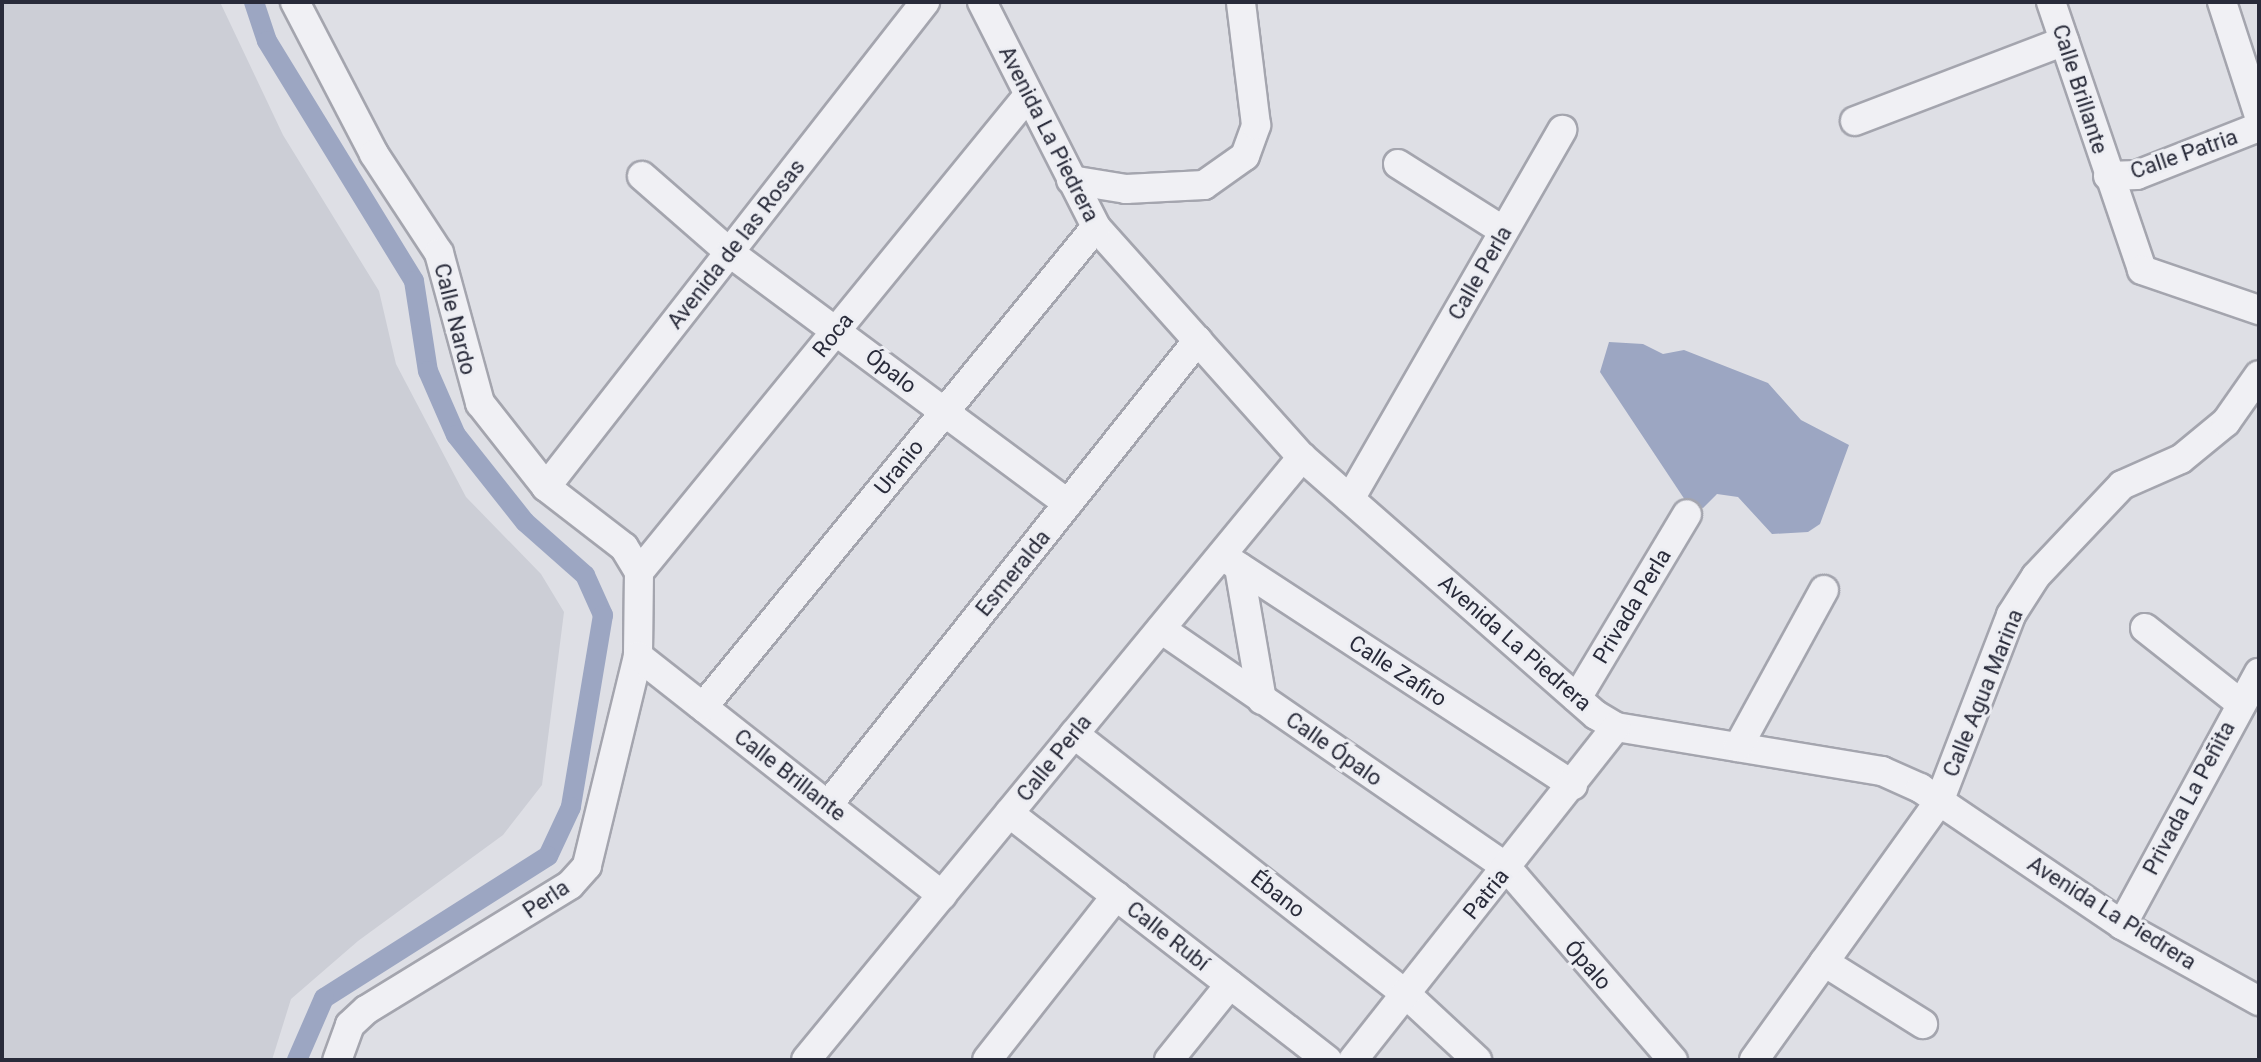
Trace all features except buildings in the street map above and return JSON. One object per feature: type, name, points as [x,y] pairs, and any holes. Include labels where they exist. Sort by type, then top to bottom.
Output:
[{"type":"street","name":"Calle Nardo","points":[[295,2],[374,154],[439,253],[480,403],[546,487],[624,547],[639,572]]},
{"type":"street","name":"Avenida de las Rosas","points":[[546,487],[925,2]]},
{"type":"street","name":"Avenida La Piedrera","points":[[982,2],[1027,97],[1096,227],[1302,457],[1577,698],[1616,727],[1882,771],[1939,802],[2122,925],[2259,1001]]},
{"type":"street","points":[[1071,180],[1126,189],[1204,185],[1245,156],[1256,125],[1241,2]]},
{"type":"street","name":"Calle Brillante","points":[[2051,2],[2124,231],[2149,277],[2259,310]]},
{"type":"street","points":[[2222,2],[2259,116]]},
{"type":"street","points":[[1855,121],[2064,41]]},
{"type":"street","name":"Roca","points":[[639,572],[1027,97]]},
{"type":"street","name":"Calle Patria","points":[[2108,176],[2137,175],[2259,127]]},
{"type":"street","name":"Calle Perla","points":[[1350,499],[1562,130]]},
{"type":"street","points":[[1398,164],[1504,231]]},
{"type":"street","name":"Ópalo","points":[[642,176],[729,252],[838,329],[1068,504]]},
{"type":"street","name":"Uranio","points":[[703,707],[1096,227]]},
{"type":"street","name":"Esmeralda","points":[[828,805],[1198,340]]},
{"type":"street","name":"Calle Agua Marina","points":[[1754,1060],[1939,802],[2011,615],[2036,576],[2122,485],[2181,459],[2226,422],[2259,375]]},
{"type":"street","name":"Calle Perla","points":[[817,1056],[942,895],[1161,629],[1232,562],[1302,457]]},
{"type":"street","name":"Privada Perla","points":[[1577,698],[1687,514]]},
{"type":"street","points":[[1232,562],[1262,700]]},
{"type":"street","name":"Calle Zafiro","points":[[1232,562],[1573,785]]},
{"type":"street","points":[[638,656],[639,572]]},
{"type":"street","points":[[1738,747],[1824,590]]},
{"type":"street","points":[[2145,628],[2240,703]]},
{"type":"street","name":"Calle Ópalo","points":[[1161,629],[1507,868]]},
{"type":"street","name":"Calle Brillante","points":[[638,656],[942,895]]},
{"type":"street","name":"Perla","points":[[337,1060],[350,1025],[366,1010],[570,885],[587,866],[638,656]]},
{"type":"street","name":"Privada La Peñita","points":[[2122,925],[2259,673]]},
{"type":"street","name":"Patria","points":[[1353,1060],[1616,727]]},
{"type":"street","name":"Ébano","points":[[1074,734],[1406,994],[1477,1060]]},
{"type":"street","name":"Calle Rubí","points":[[1009,813],[1327,1060]]},
{"type":"street","name":"Ópalo","points":[[1507,868],[1673,1060]]},
{"type":"street","points":[[987,1060],[1116,896]]},
{"type":"street","points":[[1824,962],[1923,1024]]},
{"type":"street","points":[[1169,1060],[1230,984]]},
{"type":"shaded area","points":[[2,2],[220,2],[283,135],[379,291],[396,364],[466,497],[541,574],[564,612],[542,785],[503,835],[358,941],[291,999],[272,1060],[2,1060]]},
{"type":"water","points":[[1609,342],[1643,344],[1663,354],[1684,350],[1768,383],[1801,420],[1849,445],[1820,524],[1808,532],[1772,534],[1738,497],[1717,494],[1703,508],[1687,503],[1600,372]]},
{"type":"waterway","points":[[254,2],[267,41],[414,281],[428,371],[456,435],[525,522],[585,575],[603,615],[571,807],[548,856],[324,998],[297,1060]]}]
